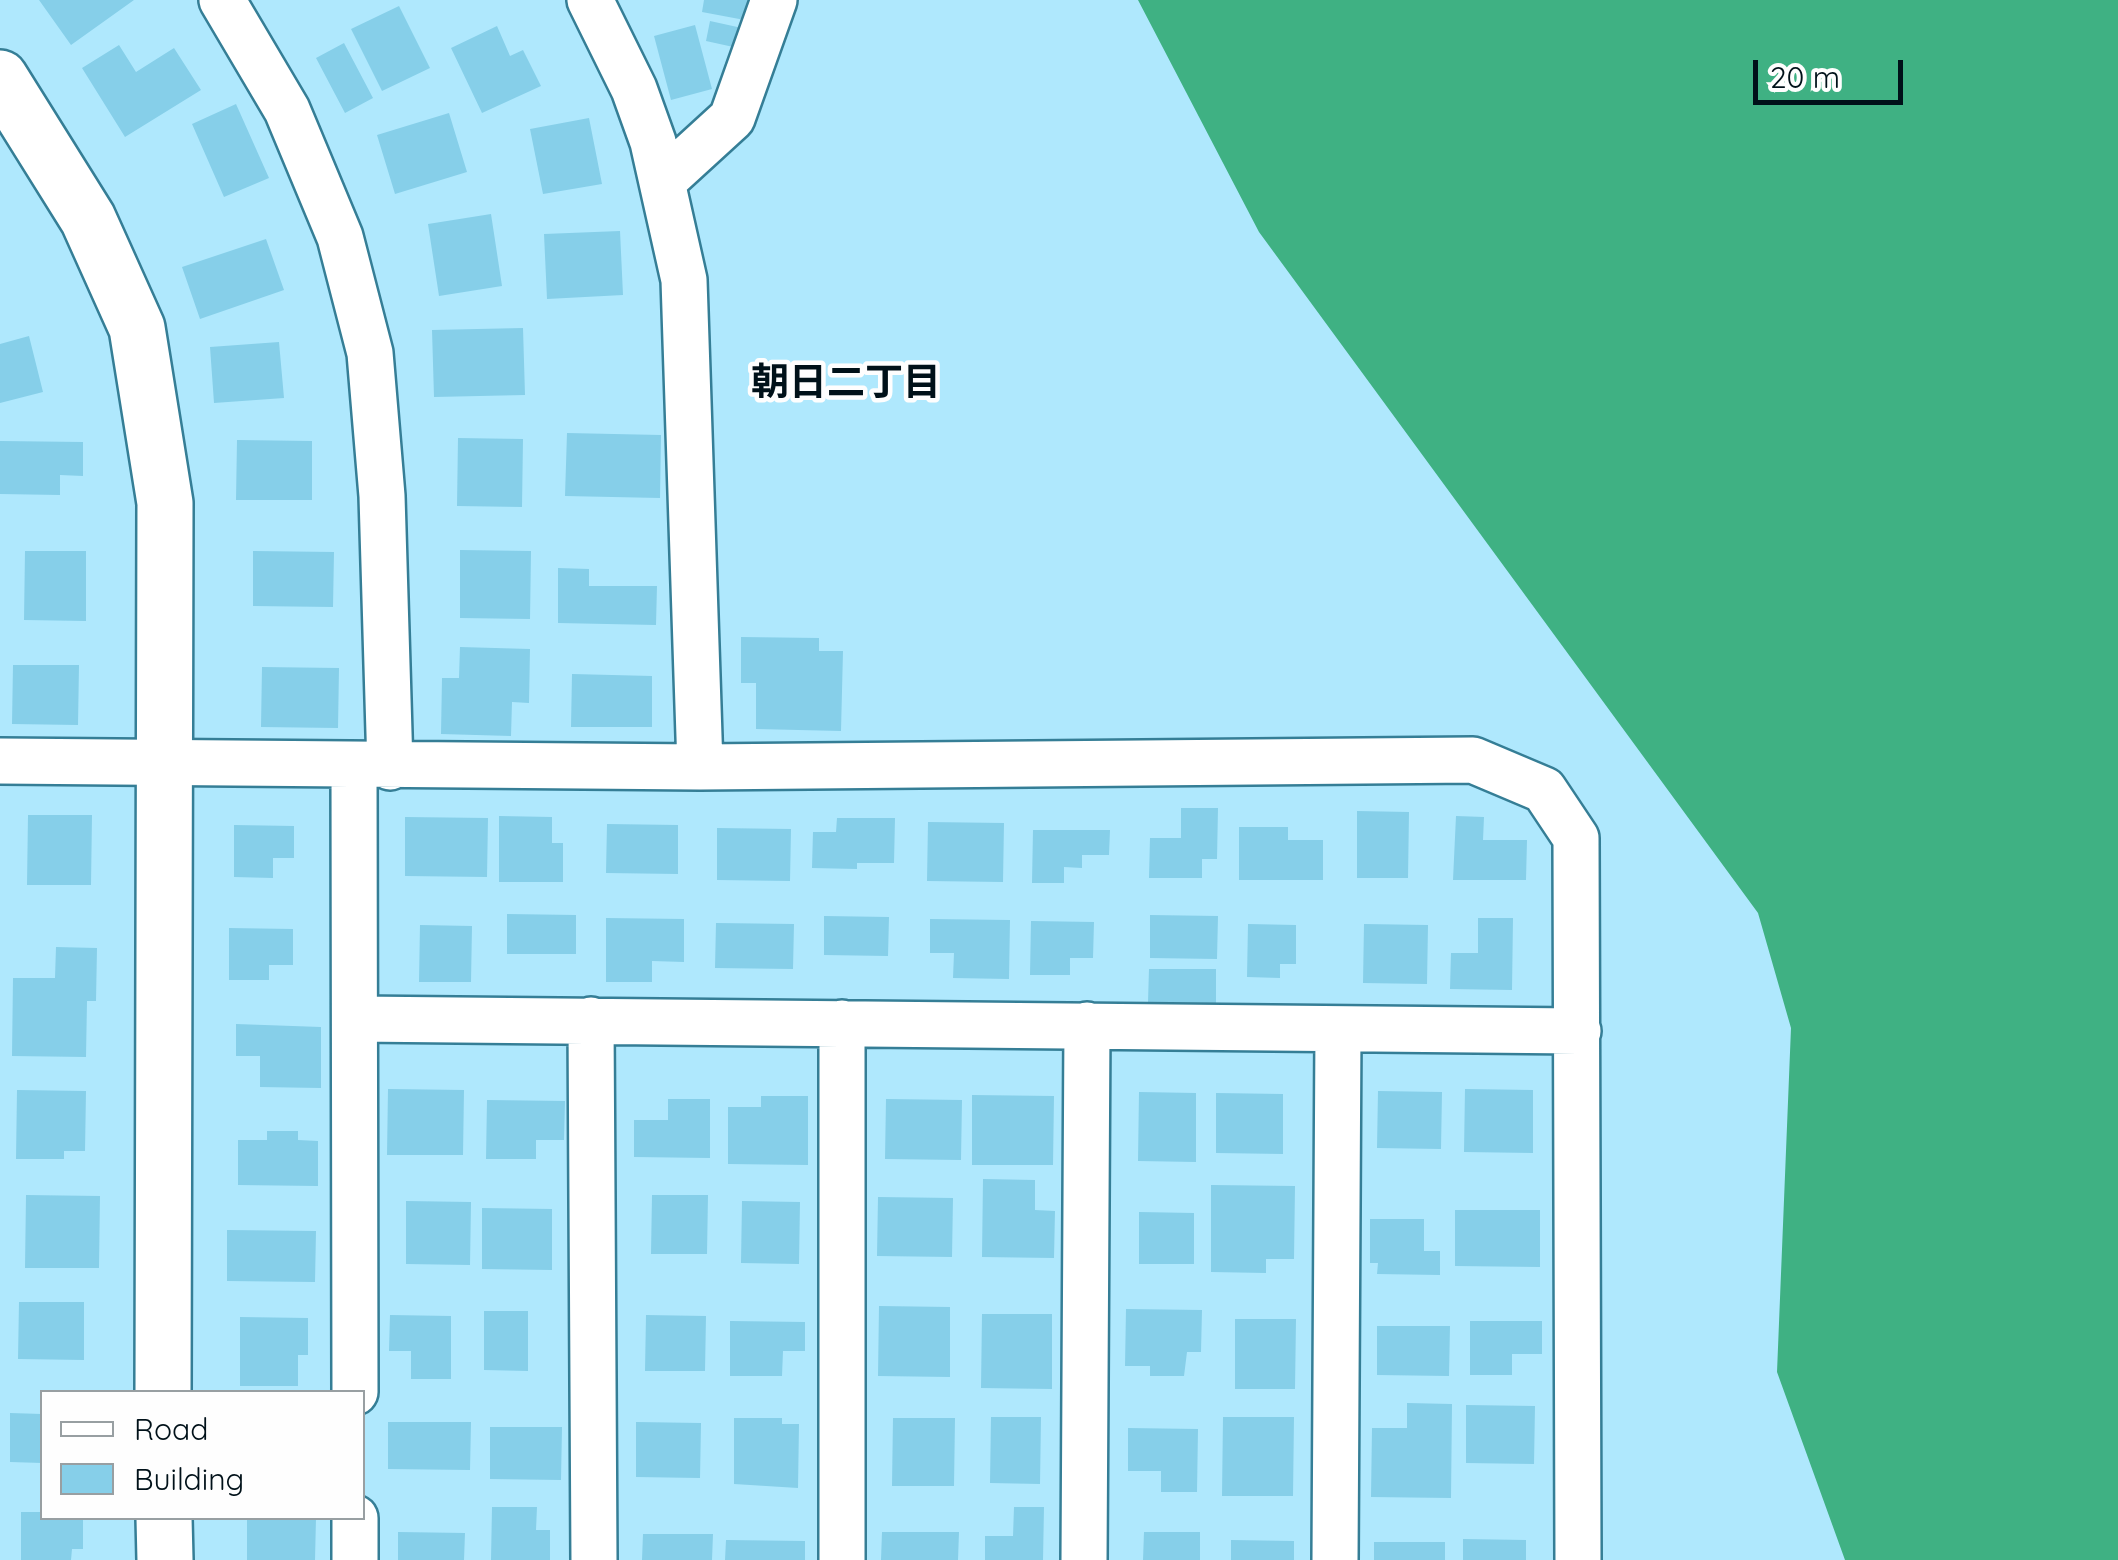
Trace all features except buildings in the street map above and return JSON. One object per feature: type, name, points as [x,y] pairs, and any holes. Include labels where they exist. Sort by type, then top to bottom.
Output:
[{"type":"street","points":[[222,0],[287,110],[340,237],[370,353],[382,496],[372,767],[356,1018],[355,1390]]},
{"type":"street","points":[[590,0],[634,89],[662,182],[684,280],[700,767]]},
{"type":"street","points":[[662,182],[732,118],[774,0]]},
{"type":"street","points":[[0,78],[88,220],[137,328],[165,503],[164,1390]]},
{"type":"street","points":[[0,762],[700,767],[1473,760],[1544,790],[1576,838],[1578,1560]]},
{"type":"street","points":[[356,1018],[1578,1031]]},
{"type":"street","points":[[591,1020],[594,1560]]},
{"type":"street","points":[[842,1023],[842,1560]]},
{"type":"street","points":[[1084,1560],[1087,1025]]},
{"type":"street","points":[[1335,1560],[1338,1028]]},
{"type":"street","points":[[164,1520],[165,1560]]},
{"type":"street","points":[[355,1520],[355,1560]]},
{"type":"green space","points":[[1138,0],[2118,0],[2118,1560],[1845,1560],[1777,1372],[1791,1028],[1758,913],[1259,232]]},
{"type":"district","name":"朝日二丁目","points":[[846,384]]}]
